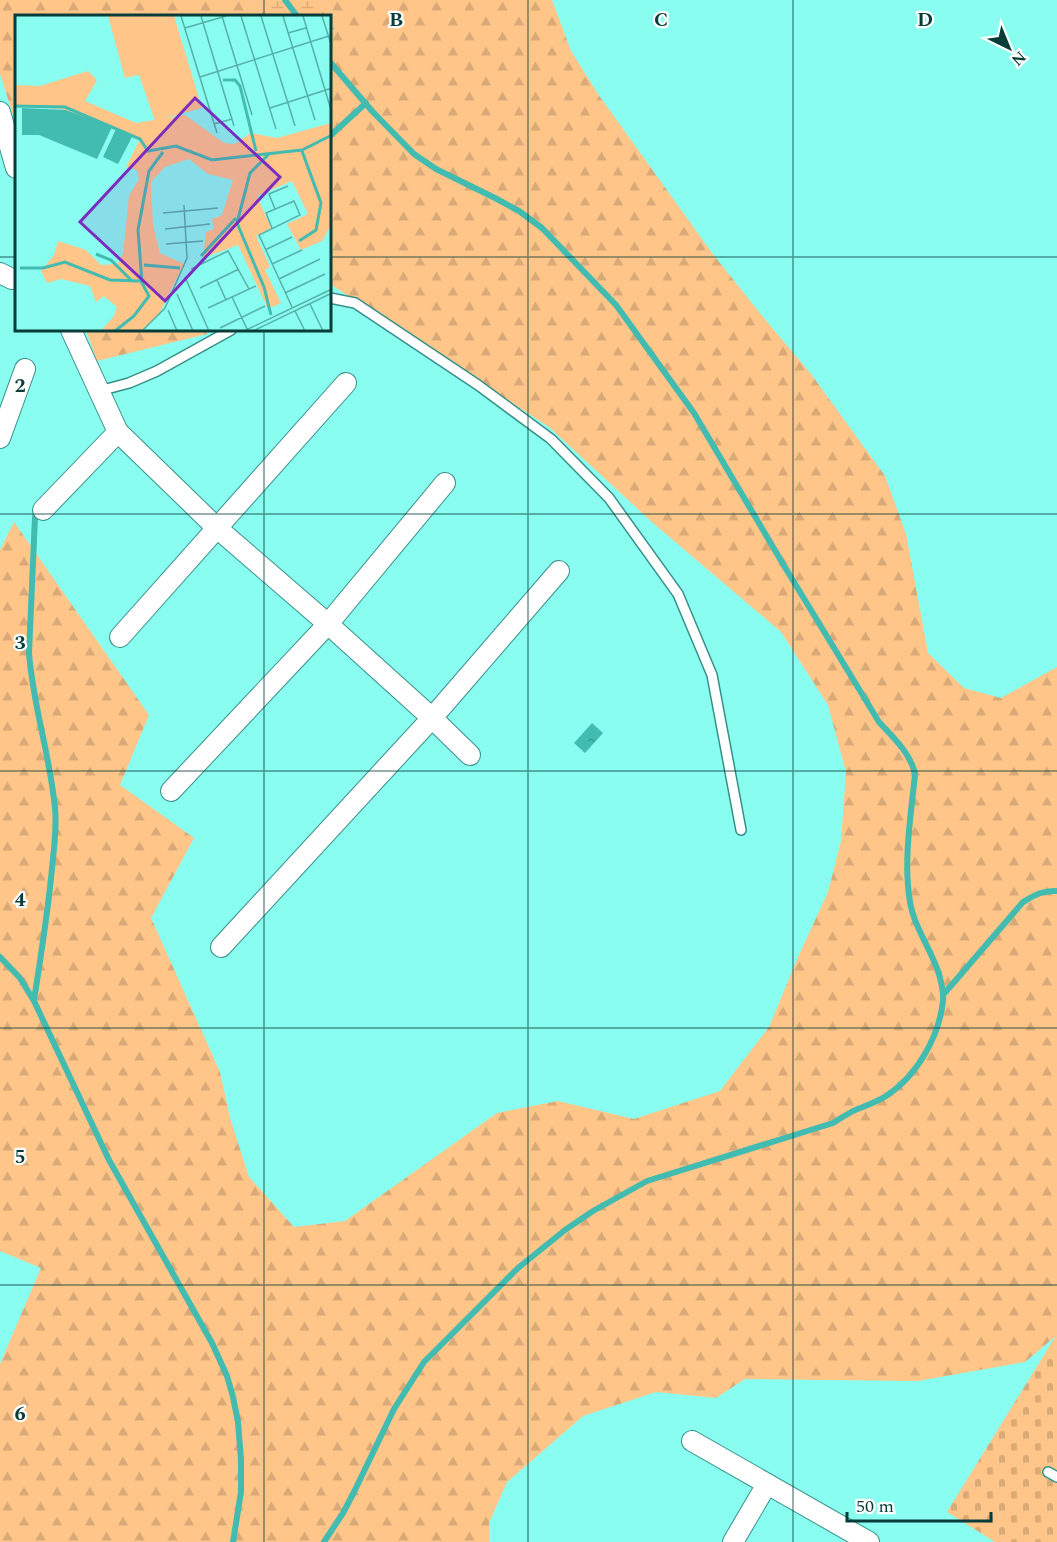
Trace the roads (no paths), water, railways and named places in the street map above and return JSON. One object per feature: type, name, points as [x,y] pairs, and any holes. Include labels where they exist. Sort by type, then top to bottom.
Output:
[{"type":"street","points":[[0,112],[15,164]]},
{"type":"street","points":[[72,332],[118,432],[217,528],[328,624],[470,755]]},
{"type":"street","points":[[0,438],[25,369]]},
{"type":"street","points":[[120,637],[346,383]]},
{"type":"street","points":[[44,510],[118,432]]},
{"type":"street","points":[[171,791],[328,624],[445,483]]},
{"type":"street","points":[[221,947],[432,718],[559,570]]},
{"type":"street","points":[[692,1441],[869,1542]]},
{"type":"street","points":[[733,1542],[767,1484]]},
{"type":"lane","points":[[332,298],[355,303],[478,385],[551,439],[609,498],[678,594],[712,675],[741,830]]},
{"type":"lane","points":[[99,391],[129,383],[157,371],[227,332]]},
{"type":"lane","points":[[1048,1473],[1057,1478]]},
{"type":"water","points":[[592,723],[603,733],[585,753],[574,743]]},
{"type":"waterway","points":[[285,0],[296,15]]},
{"type":"waterway","points":[[324,1542],[343,1513],[394,1409],[424,1362],[518,1268],[565,1230],[593,1211],[647,1181],[833,1123],[886,1096],[907,1078],[925,1054],[937,1028],[943,998],[939,974],[915,920],[910,902],[907,854],[915,774],[913,767],[901,746],[879,722],[694,413],[616,305],[542,228],[519,211],[436,169],[414,154],[372,111],[332,64]]},
{"type":"waterway","points":[[332,134],[366,103]]},
{"type":"waterway","points":[[34,1000],[56,823],[53,788],[34,692],[29,653],[35,517]]},
{"type":"waterway","points":[[943,995],[1023,902],[1043,892],[1057,891]]},
{"type":"waterway","points":[[0,957],[20,978],[34,1001],[109,1160],[212,1343],[227,1376],[238,1422],[241,1460],[241,1492],[233,1542]]}]
